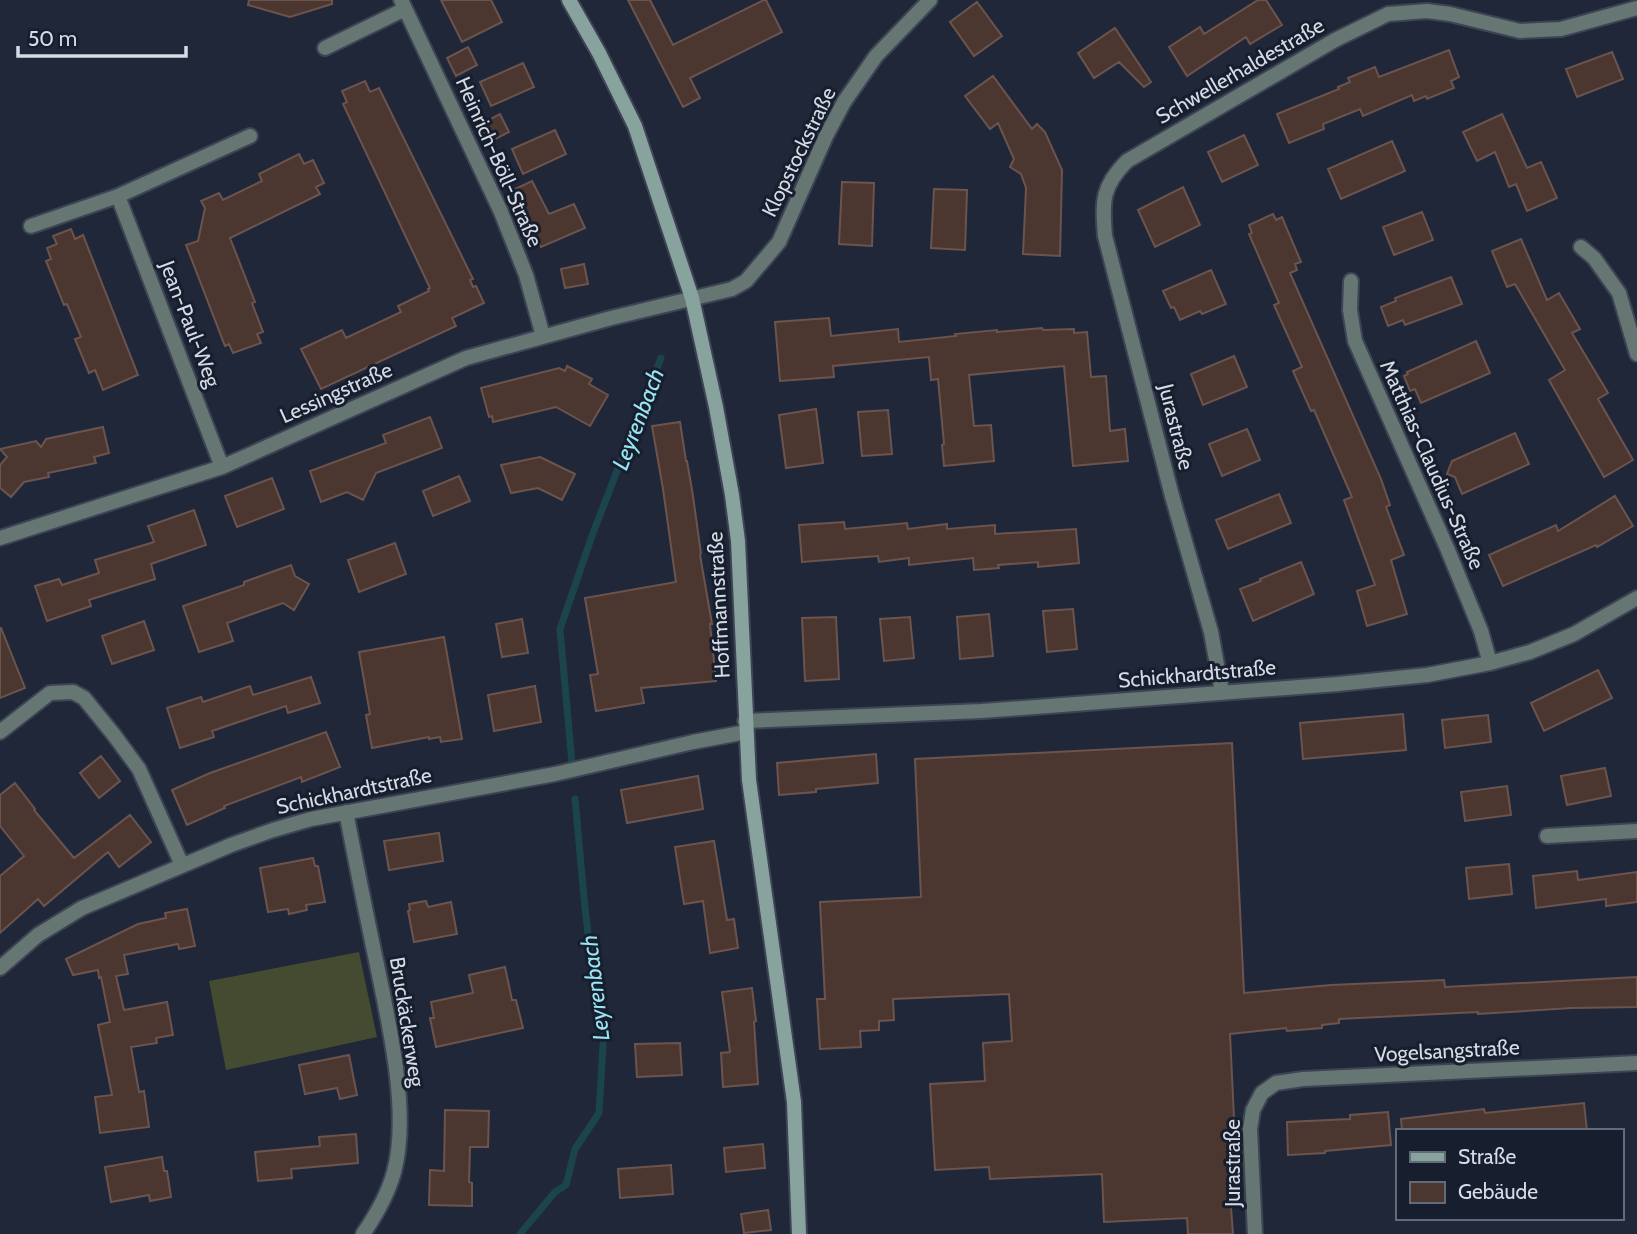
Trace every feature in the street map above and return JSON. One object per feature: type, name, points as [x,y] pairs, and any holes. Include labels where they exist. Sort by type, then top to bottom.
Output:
[{"type":"street","name":"Hoffmannstraße","points":[[569,0],[635,126],[692,299],[716,407],[738,541],[749,780],[794,1102],[799,1234]]},
{"type":"street","name":"Klopstockstraße","points":[[692,299],[732,289],[746,281],[779,242],[844,102],[876,56],[930,0]]},
{"type":"street","name":"Heinrich-Böll-Straße","points":[[326,48],[403,5],[500,212],[526,275],[543,337]]},
{"type":"street","name":"Schwellerhaldestraße","points":[[1115,173],[1127,161],[1335,40],[1388,15],[1427,11],[1520,31],[1561,29],[1637,8]]},
{"type":"street","points":[[31,226],[118,196],[250,136]]},
{"type":"street","name":"Jurastraße","points":[[1115,173],[1107,185],[1104,201],[1105,236],[1172,496],[1211,632],[1222,692]]},
{"type":"street","name":"Jean-Paul-Weg","points":[[118,196],[222,467]]},
{"type":"street","points":[[1581,247],[1594,258],[1619,293],[1637,354]]},
{"type":"street","name":"Matthias-Claudius-Straße","points":[[1351,281],[1350,310],[1355,341],[1447,548],[1481,631],[1490,663]]},
{"type":"street","name":"Lessingstraße","points":[[0,538],[222,467],[466,358],[692,299]]},
{"type":"street","name":"Schickhardtstraße","points":[[0,968],[38,935],[82,908],[182,865],[273,830],[310,819],[555,774],[746,727],[1161,698],[1427,675],[1530,652],[1563,639],[1637,598]]},
{"type":"street","points":[[0,732],[50,693],[73,692],[84,698],[139,769],[182,865]]},
{"type":"street","name":"Bruckäckerweg","points":[[345,812],[388,1019],[397,1078],[399,1116],[394,1171],[385,1196],[363,1234]]},
{"type":"street","points":[[1548,836],[1637,831]]},
{"type":"street","name":"Vogelsangstraße","points":[[1262,1093],[1276,1083],[1303,1079],[1637,1063]]},
{"type":"street","name":"Jurastraße","points":[[1255,1234],[1250,1129],[1253,1110],[1262,1093]]},
{"type":"green space","points":[[359,952],[377,1037],[226,1070],[209,981]]},
{"type":"building","points":[[249,0],[332,0],[332,4],[290,17],[248,5]]},
{"type":"building","points":[[441,0],[491,0],[502,22],[462,42]]},
{"type":"building","points":[[628,0],[650,0],[673,45],[764,0],[782,32],[690,78],[700,98],[683,107]]},
{"type":"building","points":[[1258,0],[1266,0],[1282,25],[1250,44],[1246,37],[1187,76],[1169,47],[1200,27],[1204,34]]},
{"type":"building","points":[[977,2],[1002,36],[974,56],[950,22]]},
{"type":"building","points":[[1115,28],[1151,82],[1144,87],[1119,62],[1094,78],[1078,53]]},
{"type":"building","points":[[468,47],[477,65],[456,76],[447,58]]},
{"type":"building","points":[[1449,50],[1459,77],[1451,81],[1454,88],[1427,99],[1426,96],[1414,101],[1412,95],[1363,116],[1360,109],[1323,124],[1324,129],[1289,143],[1277,114],[1339,89],[1338,87],[1350,82],[1348,78],[1375,67],[1379,77]]},
{"type":"building","points":[[1612,52],[1623,79],[1577,97],[1566,69]]},
{"type":"building","points":[[523,63],[534,87],[491,106],[480,82]]},
{"type":"building","points":[[993,76],[1032,129],[1037,124],[1045,132],[1062,170],[1060,256],[1023,254],[1026,188],[1021,174],[1010,167],[1014,159],[998,123],[990,129],[965,96]]},
{"type":"building","points":[[365,81],[370,92],[379,88],[473,279],[470,280],[473,287],[476,286],[484,303],[452,318],[456,326],[321,389],[301,349],[342,330],[346,338],[401,312],[398,306],[429,291],[430,288],[343,104],[347,102],[342,91]]},
{"type":"building","points":[[500,114],[509,132],[488,143],[479,125]]},
{"type":"building","points":[[1502,114],[1527,168],[1541,162],[1557,198],[1527,211],[1516,184],[1509,187],[1495,152],[1477,161],[1463,132]]},
{"type":"building","points":[[555,130],[566,154],[523,174],[512,149]]},
{"type":"building","points":[[1244,135],[1258,165],[1222,182],[1208,152]]},
{"type":"building","points":[[1392,141],[1405,171],[1341,199],[1328,169]]},
{"type":"building","points":[[299,154],[304,164],[313,160],[324,183],[316,187],[320,194],[230,238],[255,302],[252,303],[263,332],[257,334],[261,343],[233,353],[229,344],[225,346],[186,245],[198,241],[205,208],[201,201],[219,193],[223,200],[262,181],[259,174]]},
{"type":"building","points":[[532,181],[549,214],[574,204],[585,228],[541,247],[523,208],[520,210],[511,191]]},
{"type":"building","points":[[842,182],[874,183],[872,246],[839,244]]},
{"type":"building","points":[[1183,187],[1200,225],[1155,247],[1138,210]]},
{"type":"building","points":[[934,189],[967,190],[965,250],[931,248]]},
{"type":"building","points":[[1422,212],[1433,240],[1394,255],[1383,227]]},
{"type":"building","points":[[1273,214],[1276,220],[1282,217],[1301,262],[1295,264],[1297,270],[1290,273],[1381,479],[1390,505],[1386,507],[1404,555],[1391,560],[1407,614],[1367,626],[1357,591],[1375,585],[1344,500],[1352,497],[1314,410],[1311,411],[1293,371],[1302,367],[1274,305],[1279,303],[1249,234],[1252,233],[1249,225]]},
{"type":"building","points":[[71,229],[75,239],[83,235],[138,375],[103,390],[95,370],[89,373],[75,339],[81,337],[46,261],[51,259],[47,248],[57,244],[53,236]]},
{"type":"building","points":[[1521,239],[1547,300],[1559,293],[1580,329],[1572,333],[1608,393],[1598,399],[1633,460],[1604,477],[1549,380],[1565,370],[1515,284],[1507,287],[1492,251]]},
{"type":"building","points":[[584,264],[588,284],[565,288],[561,269]]},
{"type":"building","points":[[1211,270],[1226,304],[1180,320],[1163,291]]},
{"type":"building","points":[[1451,277],[1462,304],[1405,325],[1403,320],[1388,326],[1381,307],[1396,301],[1395,298]]},
{"type":"building","points":[[829,318],[831,336],[898,329],[899,342],[997,330],[1042,328],[1074,329],[1074,333],[1087,332],[1091,377],[1106,376],[1110,431],[1125,429],[1128,461],[1073,466],[1064,366],[969,375],[974,426],[991,425],[994,461],[944,466],[938,379],[931,380],[929,357],[833,366],[834,377],[780,381],[775,322]]},
{"type":"building","points":[[1476,341],[1490,373],[1421,403],[1415,389],[1410,391],[1404,376],[1407,372]]},
{"type":"building","points":[[1234,356],[1247,387],[1203,405],[1191,374]]},
{"type":"building","points":[[567,366],[592,379],[589,384],[608,395],[590,426],[556,407],[493,422],[492,416],[489,417],[481,388],[559,368],[565,371]]},
{"type":"building","points":[[816,409],[823,463],[786,468],[779,415]]},
{"type":"building","points":[[888,410],[892,454],[862,456],[858,412]]},
{"type":"building","points":[[430,417],[442,448],[376,473],[363,500],[347,492],[321,502],[310,471],[386,443],[383,435]]},
{"type":"building","points":[[680,422],[712,624],[716,681],[641,688],[644,703],[596,711],[590,675],[598,674],[585,598],[676,582],[652,426]]},
{"type":"building","points":[[103,427],[109,453],[94,457],[96,463],[48,473],[49,477],[24,482],[11,497],[0,488],[0,465],[7,457],[0,449],[36,441],[41,447],[46,439]]},
{"type":"building","points":[[1247,429],[1260,460],[1222,476],[1209,444]]},
{"type":"building","points":[[1515,433],[1529,464],[1462,494],[1455,477],[1447,474],[1452,461]]},
{"type":"building","points":[[540,457],[575,474],[562,500],[538,488],[511,493],[501,465]]},
{"type":"building","points":[[459,476],[470,501],[433,516],[423,491]]},
{"type":"building","points":[[272,478],[284,509],[237,527],[225,496]]},
{"type":"building","points":[[1279,494],[1291,523],[1228,549],[1216,520]]},
{"type":"building","points":[[1615,496],[1633,526],[1597,547],[1596,545],[1503,586],[1489,555],[1556,525],[1558,531]]},
{"type":"building","points":[[194,510],[206,545],[151,564],[155,579],[89,600],[91,606],[47,621],[35,586],[59,579],[62,585],[99,573],[95,560],[154,542],[148,526]]},
{"type":"building","points":[[844,522],[845,529],[907,523],[908,529],[947,524],[947,529],[995,525],[995,534],[1076,529],[1079,563],[1038,567],[1038,562],[974,570],[973,558],[909,565],[909,558],[879,562],[878,556],[802,562],[799,525]]},
{"type":"building","points":[[395,543],[406,574],[359,592],[348,560]]},
{"type":"building","points":[[1301,562],[1314,594],[1253,621],[1240,589]]},
{"type":"building","points":[[291,565],[295,576],[309,584],[294,610],[283,603],[227,623],[233,641],[199,652],[183,606]]},
{"type":"building","points":[[1073,609],[1077,649],[1047,652],[1043,611]]},
{"type":"building","points":[[989,614],[993,656],[960,659],[957,617]]},
{"type":"building","points":[[836,617],[839,679],[805,681],[802,618]]},
{"type":"building","points":[[910,617],[914,658],[884,661],[880,619]]},
{"type":"building","points":[[522,619],[528,653],[502,657],[496,624]]},
{"type":"building","points":[[144,621],[154,650],[112,664],[102,636]]},
{"type":"building","points":[[0,628],[25,688],[0,698]]},
{"type":"building","points":[[444,637],[462,739],[441,742],[440,737],[429,737],[372,748],[366,715],[370,714],[359,652]]},
{"type":"building","points":[[1598,670],[1612,698],[1544,731],[1531,703]]},
{"type":"building","points":[[311,677],[320,703],[288,713],[286,706],[212,731],[214,737],[180,748],[167,708],[201,697],[203,702],[250,686],[253,695]]},
{"type":"building","points":[[535,686],[541,722],[494,731],[488,695]]},
{"type":"building","points":[[1403,714],[1406,750],[1303,759],[1300,723]]},
{"type":"building","points":[[1488,715],[1491,742],[1445,748],[1442,720]]},
{"type":"building","points":[[326,732],[340,767],[302,782],[301,777],[224,806],[225,808],[187,825],[172,790],[210,773]]},
{"type":"building","points":[[1232,743],[1244,993],[1331,985],[1444,980],[1445,987],[1637,977],[1637,1007],[1339,1019],[1339,1023],[1322,1025],[1322,1028],[1287,1031],[1286,1028],[1230,1034],[1237,1181],[1229,1181],[1233,1234],[1188,1234],[1187,1218],[1104,1222],[1102,1174],[990,1179],[989,1167],[935,1170],[930,1084],[985,1081],[983,1043],[1012,1041],[1009,994],[893,999],[894,1020],[879,1021],[879,1030],[860,1031],[861,1047],[820,1049],[817,999],[825,999],[820,902],[921,897],[915,759]]},
{"type":"building","points":[[876,754],[878,783],[779,795],[777,763]]},
{"type":"building","points":[[101,756],[120,781],[99,798],[80,773]]},
{"type":"building","points":[[1605,768],[1611,796],[1567,805],[1561,776]]},
{"type":"building","points":[[698,776],[703,809],[627,823],[621,790]]},
{"type":"building","points":[[15,783],[74,858],[130,815],[151,842],[119,867],[108,852],[44,906],[38,899],[0,933],[0,876],[24,856],[0,826],[0,795]]},
{"type":"building","points":[[1507,786],[1511,815],[1465,821],[1461,792]]},
{"type":"building","points":[[439,833],[443,861],[389,870],[384,841]]},
{"type":"building","points":[[714,841],[727,920],[734,919],[738,948],[710,953],[703,901],[684,904],[675,847]]},
{"type":"building","points":[[313,858],[315,866],[318,866],[325,902],[306,905],[307,910],[289,914],[288,909],[268,912],[260,868]]},
{"type":"building","points":[[1509,864],[1512,894],[1469,899],[1466,868]]},
{"type":"building","points":[[1577,871],[1578,880],[1637,872],[1637,902],[1606,906],[1606,899],[1536,908],[1533,876]]},
{"type":"building","points":[[426,901],[428,907],[451,902],[457,934],[414,942],[409,904]]},
{"type":"building","points":[[187,909],[195,946],[179,949],[178,944],[124,955],[128,974],[116,976],[124,1010],[167,1002],[173,1035],[156,1038],[157,1043],[131,1047],[139,1092],[144,1091],[149,1127],[100,1133],[95,1097],[112,1095],[98,1025],[110,1022],[98,970],[73,975],[66,959],[138,924],[166,918],[165,913]]},
{"type":"building","points":[[505,967],[512,1000],[516,1000],[523,1028],[436,1047],[430,1018],[434,1018],[431,1002],[473,993],[469,975]]},
{"type":"building","points":[[752,988],[758,1084],[723,1087],[721,1053],[730,1052],[722,992]]},
{"type":"building","points":[[680,1043],[682,1075],[637,1077],[635,1044]]},
{"type":"building","points":[[349,1055],[357,1095],[340,1099],[337,1088],[305,1094],[299,1065]]},
{"type":"building","points":[[1584,1103],[1587,1129],[1402,1129],[1401,1119],[1484,1109],[1485,1113]]},
{"type":"building","points":[[445,1110],[489,1111],[488,1147],[470,1147],[469,1182],[472,1183],[472,1206],[429,1205],[430,1170],[444,1171]]},
{"type":"building","points":[[1388,1112],[1391,1145],[1288,1155],[1287,1122],[1350,1119],[1350,1115]]},
{"type":"building","points":[[356,1134],[358,1163],[291,1169],[292,1178],[258,1181],[255,1152],[320,1146],[319,1137]]},
{"type":"building","points":[[763,1144],[765,1168],[726,1172],[724,1148]]},
{"type":"building","points":[[162,1157],[171,1197],[150,1201],[149,1195],[111,1202],[105,1167]]},
{"type":"building","points":[[671,1165],[673,1194],[620,1198],[618,1169]]},
{"type":"building","points":[[768,1210],[771,1230],[744,1233],[741,1214]]},
{"type":"waterway","name":"Leyrenbach","points":[[572,764],[560,629],[593,533],[661,358]]},
{"type":"waterway","name":"Leyrenbach","points":[[520,1234],[555,1192],[566,1185],[575,1149],[599,1113],[604,1028],[592,968],[575,799]]}]
